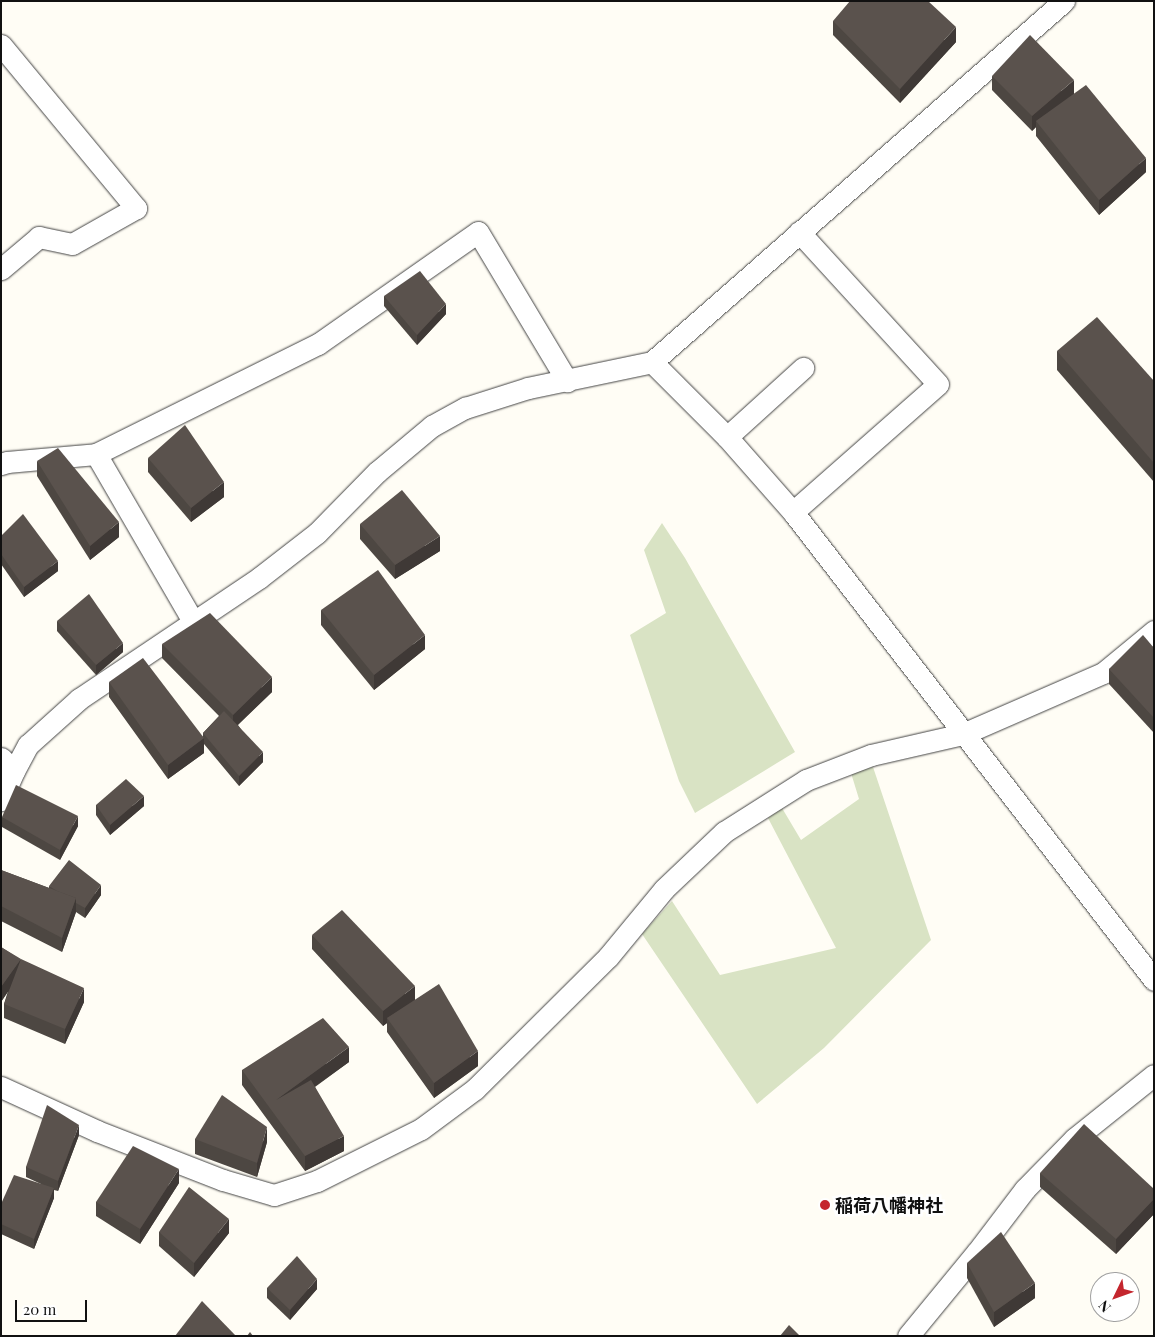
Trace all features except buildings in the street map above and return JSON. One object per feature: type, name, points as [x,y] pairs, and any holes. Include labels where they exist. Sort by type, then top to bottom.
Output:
[{"type":"street","points":[[1,800],[8,765],[79,699],[259,578],[317,533],[377,472],[432,426],[465,408],[528,388],[652,362],[1064,1]]},
{"type":"street","points":[[1,45],[136,208],[72,244],[39,237],[1,269]]},
{"type":"street","points":[[1,464],[96,454],[318,344],[478,232],[567,381]]},
{"type":"street","points":[[793,512],[938,384],[799,232]]},
{"type":"street","points":[[652,362],[727,437],[793,512],[1154,980]]},
{"type":"street","points":[[727,437],[803,368]]},
{"type":"street","points":[[96,454],[194,623]]},
{"type":"street","points":[[1,1087],[97,1131],[223,1180],[274,1195],[317,1181],[421,1129],[475,1088],[608,957],[664,889],[724,832],[806,780],[871,754],[963,734],[1103,673],[1154,631]]},
{"type":"street","points":[[908,1336],[977,1252],[1025,1188],[1074,1139],[1154,1075]]},
{"type":"green space","points":[[662,523],[685,558],[795,752],[695,813],[679,781],[630,635],[666,613],[644,550]]},
{"type":"green space","points":[[873,767],[931,940],[824,1048],[757,1104],[642,934],[672,901],[720,975],[836,948],[768,818],[782,808],[801,840],[859,799],[851,773]]},
{"type":"place","name":"稲荷八幡神社","points":[[825,1205]]}]
